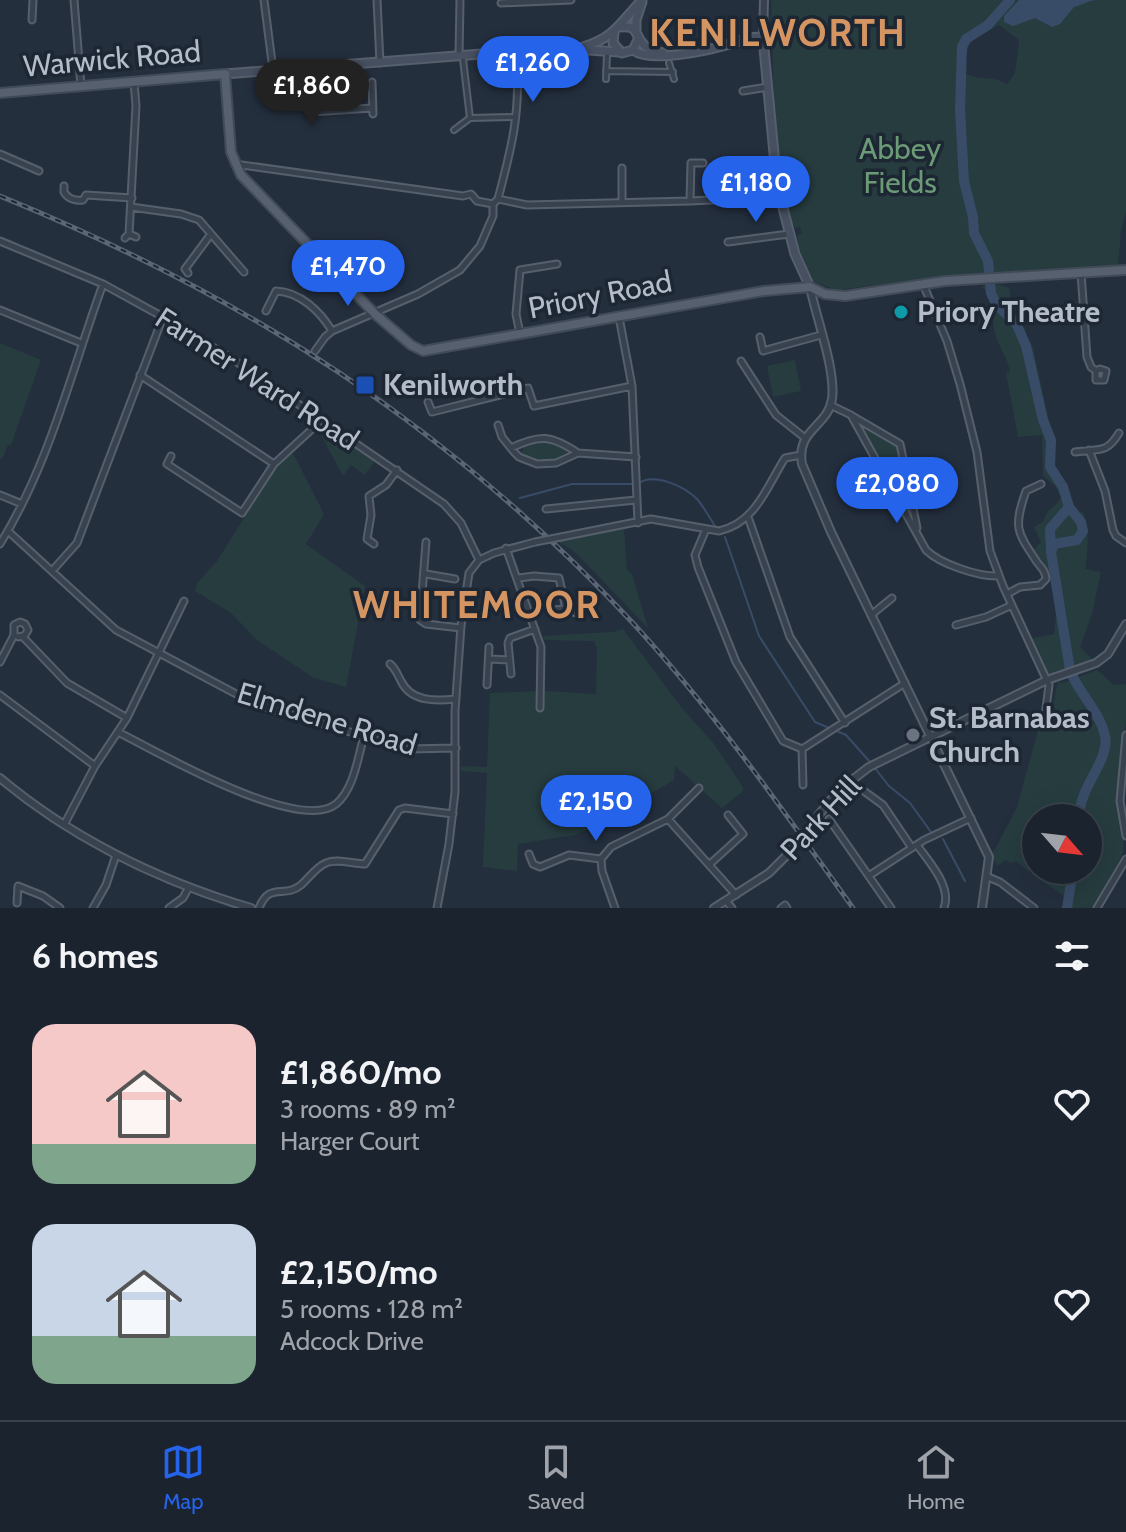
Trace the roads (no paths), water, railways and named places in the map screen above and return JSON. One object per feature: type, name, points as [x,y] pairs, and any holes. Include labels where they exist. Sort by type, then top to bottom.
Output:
[{"type":"main road","points":[[581,48],[600,42],[617,30],[642,0]]},
{"type":"main road","points":[[642,0],[636,20],[638,34],[644,46],[665,54]]},
{"type":"main road","points":[[617,30],[628,27],[638,34]]},
{"type":"main road","points":[[617,30],[613,41],[621,52]]},
{"type":"main road","points":[[633,50],[638,34]]},
{"type":"main road","points":[[581,48],[621,52],[633,50],[646,56],[711,49],[755,37],[763,38],[777,185],[789,234],[810,287]]},
{"type":"main road","name":"Warwick Road","points":[[0,93],[581,48]]},
{"type":"main road","points":[[225,74],[234,164],[251,187],[375,314]]},
{"type":"main road","name":"Priory Road","points":[[375,314],[418,349],[431,351],[731,295],[810,287],[825,294],[845,296],[923,284],[1126,270]]},
{"type":"street","points":[[32,20],[33,0]]},
{"type":"street","points":[[74,0],[81,86]]},
{"type":"street","points":[[264,0],[273,70]]},
{"type":"street","points":[[377,0],[380,63]]},
{"type":"street","points":[[460,0],[461,58],[470,118]]},
{"type":"street","points":[[501,3],[571,0]]},
{"type":"street","points":[[763,38],[764,0]]},
{"type":"street","points":[[315,351],[332,331],[433,286],[466,264],[480,246],[493,216],[518,118],[516,53]]},
{"type":"street","points":[[606,79],[607,55]]},
{"type":"street","points":[[669,63],[674,79]]},
{"type":"street","points":[[301,68],[304,106],[312,112],[372,111],[372,82]]},
{"type":"street","points":[[606,71],[673,72]]},
{"type":"street","points":[[130,237],[136,106],[134,81]]},
{"type":"street","points":[[743,91],[768,87]]},
{"type":"street","points":[[454,130],[470,118],[515,117]]},
{"type":"street","points":[[0,154],[39,171]]},
{"type":"street","points":[[690,201],[691,163],[703,163]]},
{"type":"street","points":[[234,164],[463,196],[471,194],[477,201],[513,204],[690,201],[746,196],[777,185]]},
{"type":"street","points":[[622,168],[622,202]]},
{"type":"street","points":[[64,186],[66,197],[78,201],[86,195],[132,198]]},
{"type":"street","points":[[131,207],[181,214],[199,220],[244,272]]},
{"type":"street","points":[[188,273],[185,269],[211,234]]},
{"type":"street","points":[[728,242],[789,234]]},
{"type":"street","name":"Farmer Ward Road","points":[[0,241],[103,284],[163,317],[323,419],[451,511],[461,523],[479,560]]},
{"type":"street","points":[[520,335],[516,314],[520,270],[557,264]]},
{"type":"street","points":[[1081,272],[1087,357],[1096,371]]},
{"type":"street","points":[[0,544],[43,459],[103,284]]},
{"type":"street","points":[[923,284],[947,341],[960,384],[977,452],[989,545],[999,576],[1049,685],[1045,716]]},
{"type":"street","points":[[810,287],[831,373],[830,405],[805,438],[801,455],[807,477],[989,857],[982,908]]},
{"type":"street","points":[[266,311],[276,291],[285,291],[300,297],[326,321],[332,331]]},
{"type":"street","points":[[0,310],[81,343]]},
{"type":"street","points":[[619,316],[632,386],[638,523]]},
{"type":"street","points":[[52,571],[77,543],[163,317]]},
{"type":"street","points":[[760,337],[763,351],[821,335]]},
{"type":"street","points":[[741,361],[776,415],[805,438]]},
{"type":"street","points":[[140,375],[274,464]]},
{"type":"street","points":[[428,402],[432,412],[528,388],[534,406],[632,386]]},
{"type":"street","points":[[830,405],[900,444],[917,531]]},
{"type":"street","points":[[851,415],[926,550],[935,559],[988,576],[999,576]]},
{"type":"street","points":[[171,456],[166,466],[242,513],[274,464],[323,419]]},
{"type":"street","points":[[498,425],[502,437],[519,457],[537,464],[556,463],[578,453]]},
{"type":"street","points":[[1075,452],[1098,451],[1111,446],[1119,433]]},
{"type":"street","points":[[511,448],[538,437],[558,441],[578,453],[636,457]]},
{"type":"street","points":[[1111,446],[1120,452]]},
{"type":"street","points":[[1089,450],[1105,491],[1113,530],[1126,543]]},
{"type":"street","points":[[437,908],[453,814],[461,628],[469,573],[479,560],[506,548],[651,519],[706,529],[728,529],[748,517],[785,458],[801,455]]},
{"type":"street","points":[[359,497],[369,496],[386,485],[397,470]]},
{"type":"street","points":[[1007,594],[1020,587],[1040,585],[1046,579],[1045,572],[1017,530],[1026,491],[1041,484]]},
{"type":"street","points":[[0,495],[22,504]]},
{"type":"street","points":[[369,496],[371,515],[366,539],[374,544]]},
{"type":"street","points":[[546,509],[636,500]]},
{"type":"street","points":[[748,517],[790,637],[845,723]]},
{"type":"street","points":[[706,529],[695,555],[736,662],[783,741],[802,749]]},
{"type":"street","name":"Elmdene Road","points":[[8,531],[116,630],[255,704],[408,749],[456,748]]},
{"type":"street","points":[[426,542],[426,574],[420,620],[426,624],[461,628]]},
{"type":"street","points":[[506,548],[541,647],[540,708]]},
{"type":"street","points":[[426,574],[455,579]]},
{"type":"street","points":[[519,578],[562,577],[566,609]]},
{"type":"street","points":[[871,615],[892,598]]},
{"type":"street","points":[[63,826],[95,766],[127,718],[184,601]]},
{"type":"street","points":[[956,625],[986,617],[1012,605]]},
{"type":"street","points":[[554,610],[566,609],[576,613]]},
{"type":"street","points":[[0,662],[14,635],[13,627],[20,622],[27,628],[23,637]]},
{"type":"street","name":"Park Hill","points":[[714,908],[730,905],[736,895],[769,873],[791,851],[839,790],[869,767],[1047,680],[1092,666],[1108,654],[1126,624]]},
{"type":"street","points":[[511,674],[510,638],[535,629]]},
{"type":"street","points":[[14,635],[23,637],[67,683],[127,718]]},
{"type":"street","points":[[487,685],[489,647]]},
{"type":"street","points":[[490,659],[509,660]]},
{"type":"street","points":[[390,664],[403,685],[416,696],[456,699]]},
{"type":"street","points":[[802,749],[905,683]]},
{"type":"street","points":[[0,695],[95,766]]},
{"type":"street","points":[[118,732],[228,788],[308,813],[326,810],[343,796],[364,736]]},
{"type":"street","points":[[1126,735],[1120,801],[1126,836]]},
{"type":"street","points":[[802,749],[803,785]]},
{"type":"street","points":[[0,778],[63,826],[116,855],[189,887],[251,908]]},
{"type":"street","points":[[615,908],[601,859],[611,847],[668,819],[699,788]]},
{"type":"street","points":[[861,789],[883,805],[944,889],[944,908]]},
{"type":"street","points":[[259,908],[269,893],[295,889],[324,864],[365,864],[399,810],[405,808],[453,814]]},
{"type":"street","points":[[710,864],[743,834],[728,815]]},
{"type":"street","points":[[870,875],[914,847],[971,818]]},
{"type":"street","points":[[668,819],[736,895]]},
{"type":"street","points":[[829,819],[891,908]]},
{"type":"street","points":[[529,854],[533,864],[540,867],[569,855],[601,859]]},
{"type":"street","points":[[93,908],[106,885],[116,855]]},
{"type":"street","points":[[1097,908],[1126,859]]},
{"type":"street","points":[[988,877],[1000,882],[1034,908]]},
{"type":"street","points":[[17,903],[18,886],[43,896],[60,908]]},
{"type":"street","points":[[169,908],[183,898],[189,887]]},
{"type":"street","points":[[781,908],[785,905],[787,908]]},
{"type":"water","points":[[1019,0],[1097,0],[1074,7],[1060,24],[1052,27],[1035,18],[1013,26],[1004,22],[1004,16]]},
{"type":"waterway","points":[[1010,0],[988,25],[966,39],[962,47],[960,109],[964,181],[974,233],[988,261],[991,293],[996,304],[1017,325],[1026,346],[1043,420],[1051,440],[1050,467],[1083,531],[1077,540],[1054,544],[1051,552],[1070,670],[1099,718],[1105,736],[1103,755],[1081,804]]},
{"type":"waterway","points":[[639,483],[661,480],[685,490],[697,499],[715,526]]},
{"type":"waterway","points":[[520,498],[572,484],[632,484]]},
{"type":"waterway","points":[[1051,552],[1050,529],[1069,507]]},
{"type":"waterway","points":[[725,537],[759,636],[815,722],[846,735],[870,762]]},
{"type":"waterway","points":[[874,767],[889,786],[910,803],[931,832]]},
{"type":"waterway","points":[[943,839],[965,881]]},
{"type":"waterway","points":[[1067,908],[1071,884]]},
{"type":"railway","points":[[0,196],[177,277],[260,323],[340,373],[416,427],[490,486],[562,551],[661,655],[746,761],[853,908]]},
{"type":"place","name":"Priory Theatre","points":[[901,312]]},
{"type":"place","name":"Kenilworth","points":[[365,385]]},
{"type":"place","name":"St. Barnabas Church","points":[[913,735]]},
{"type":"district","name":"KENILWORTH","points":[[778,33]]},
{"type":"district","name":"WHITEMOOR","points":[[477,605]]},
{"type":"park label","name":"Abbey Fields","points":[[900,166]]}]
